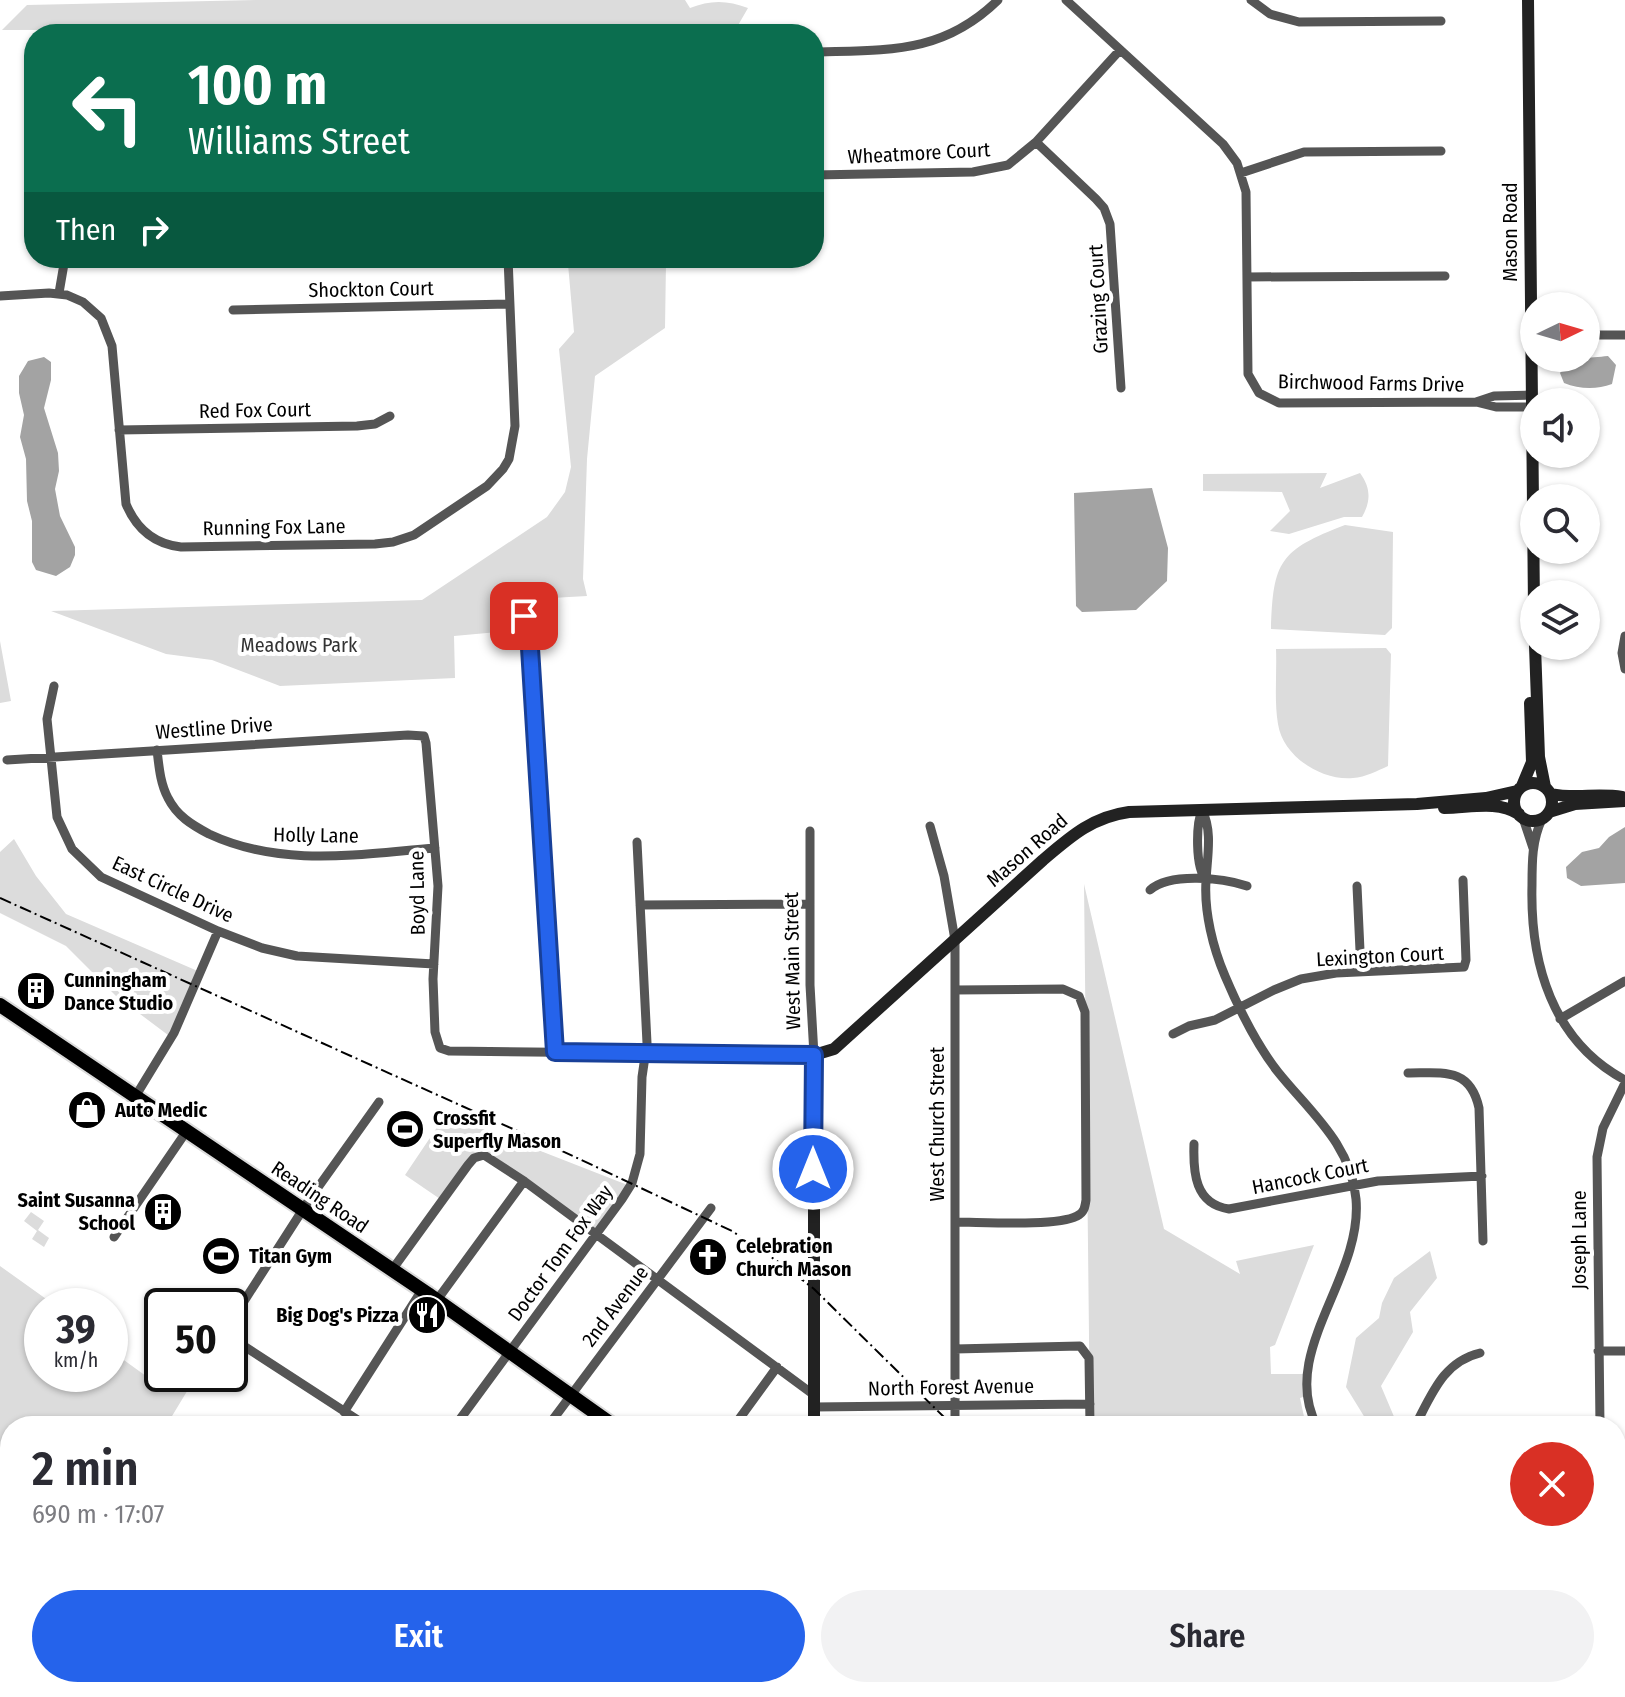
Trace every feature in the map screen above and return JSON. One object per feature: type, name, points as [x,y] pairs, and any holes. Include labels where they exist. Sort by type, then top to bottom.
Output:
[{"type":"main road","name":"Mason Road","points":[[1528,0],[1531,292]]},
{"type":"main road","name":"Mason Road","points":[[1533,468],[1534,580]]},
{"type":"main road","points":[[1535,660],[1539,757],[1552,803],[1546,816]]},
{"type":"main road","points":[[1535,672],[1530,698],[1532,762],[1514,803],[1521,816],[1536,821],[1575,804],[1625,799]]},
{"type":"main road","points":[[1520,789],[1534,782],[1565,797],[1599,794],[1625,799]]},
{"type":"main road","name":"Mason Road","points":[[814,1055],[834,1049],[1043,860],[1089,824],[1105,816],[1129,812],[1417,804],[1486,798],[1520,789]]},
{"type":"main road","name":"Mason Road","points":[[1417,804],[1433,808],[1502,805],[1521,816]]},
{"type":"main road","name":"Reading Road","points":[[0,1005],[437,1300],[600,1416]]},
{"type":"main road","name":"West Main Street","points":[[814,1055],[814,1416]]},
{"type":"street","points":[[824,52],[920,46],[958,31],[998,0]]},
{"type":"street","name":"Birchwood Farms Drive","points":[[1066,0],[1223,144],[1241,173],[1246,192],[1248,374],[1255,389],[1268,400],[1279,403],[1476,402],[1496,407],[1520,403]]},
{"type":"street","points":[[1251,0],[1270,14],[1299,22],[1441,21]]},
{"type":"street","name":"Wheatmore Court","points":[[824,175],[985,171],[1008,165],[1036,142],[1120,50]]},
{"type":"street","name":"Grazing Court","points":[[1036,142],[1096,199],[1104,208],[1110,224],[1121,388]]},
{"type":"street","points":[[1241,173],[1304,152],[1441,151]]},
{"type":"street","points":[[59,293],[63,268]]},
{"type":"street","name":"Running Fox Lane","points":[[0,296],[59,293],[72,296],[93,309],[107,328],[112,346],[126,504],[136,524],[159,541],[195,547],[375,544],[404,540],[449,513],[487,486],[509,459],[515,426],[508,268]]},
{"type":"street","points":[[1247,277],[1445,276]]},
{"type":"street","name":"Shockton Court","points":[[233,310],[509,304]]},
{"type":"street","points":[[1600,335],[1625,335]]},
{"type":"street","name":"Red Fox Court","points":[[119,430],[357,426],[375,424],[390,416]]},
{"type":"street","points":[[524,616],[530,648],[555,1052],[814,1055]]},
{"type":"street","points":[[1625,636],[1622,653],[1625,669]]},
{"type":"street","name":"East Circle Drive","points":[[54,686],[48,707],[57,817],[79,858],[111,883],[262,948],[297,956],[434,964]]},
{"type":"street","name":"Boyd Lane","points":[[424,736],[435,848],[438,909],[434,964],[435,1032],[440,1048],[457,1052],[555,1052]]},
{"type":"street","name":"Westline Drive","points":[[7,760],[424,736]]},
{"type":"street","name":"Holly Lane","points":[[157,750],[161,777],[174,807],[189,823],[223,840],[265,853],[313,857],[435,848]]},
{"type":"street","points":[[1202,810],[1207,820],[1206,879],[1213,940],[1224,974],[1278,1072],[1332,1134],[1348,1165],[1354,1185],[1357,1216],[1351,1251],[1306,1374],[1306,1396],[1313,1416]]},
{"type":"street","points":[[1521,816],[1533,848]]},
{"type":"street","points":[[1546,816],[1533,848],[1532,904],[1534,934],[1547,992],[1560,1019],[1589,1055],[1625,1081]]},
{"type":"street","name":"West Church Street","points":[[930,826],[944,876],[955,940],[955,1416]]},
{"type":"street","name":"West Main Street","points":[[810,831],[814,1055]]},
{"type":"street","name":"Doctor Tom Fox Way","points":[[462,1416],[628,1190],[638,1166],[647,1043],[637,842]]},
{"type":"street","points":[[1150,890],[1161,882],[1206,879],[1230,880],[1247,886]]},
{"type":"street","name":"Lexington Court","points":[[1173,1034],[1189,1026],[1215,1020],[1301,979],[1361,972],[1464,967],[1463,880]]},
{"type":"street","points":[[1357,886],[1361,972]]},
{"type":"street","points":[[640,905],[810,904]]},
{"type":"street","points":[[135,1097],[172,1038],[218,931]]},
{"type":"street","points":[[1560,1019],[1625,981]]},
{"type":"street","points":[[955,990],[1063,989],[1075,993],[1082,1001],[1085,1012],[1086,1200],[1083,1211],[1074,1218],[1057,1221],[955,1222]]},
{"type":"street","points":[[1408,1073],[1451,1074],[1471,1086],[1479,1108],[1483,1241]]},
{"type":"street","name":"Joseph Lane","points":[[1599,1416],[1597,1157],[1603,1128],[1625,1081]]},
{"type":"street","points":[[248,1295],[379,1102]]},
{"type":"street","points":[[114,1237],[186,1132]]},
{"type":"street","name":"Hancock Court","points":[[1194,1144],[1197,1186],[1207,1200],[1223,1208],[1236,1209],[1396,1179],[1482,1176]]},
{"type":"street","points":[[392,1270],[468,1165],[482,1155],[489,1157],[777,1367],[814,1401]]},
{"type":"street","points":[[437,1300],[524,1181]]},
{"type":"street","name":"2nd Avenue","points":[[555,1416],[711,1208]]},
{"type":"street","points":[[344,1412],[422,1290]]},
{"type":"street","points":[[955,1349],[1073,1344],[1085,1351],[1090,1365],[1090,1416]]},
{"type":"street","points":[[248,1349],[351,1416]]},
{"type":"street","points":[[1598,1351],[1625,1351]]},
{"type":"street","points":[[1420,1416],[1448,1369],[1463,1358],[1480,1353]]},
{"type":"street","points":[[741,1416],[777,1367]]},
{"type":"street","name":"North Forest Avenue","points":[[814,1401],[955,1405],[1090,1404]]},
{"type":"green space","points":[[258,0],[685,0],[690,8],[719,2],[748,8],[739,24],[24,24],[24,30],[2,30],[27,5]]},
{"type":"green space","name":"Meadows Park","points":[[568,268],[666,268],[665,328],[595,376],[587,459],[583,579],[587,596],[534,599],[524,616],[527,626],[509,631],[454,636],[455,678],[280,686],[212,660],[166,654],[51,611],[422,600],[547,517],[565,492],[571,467],[559,349],[574,332]]},
{"type":"green space","points":[[1327,473],[1320,488],[1360,473],[1368,495],[1362,517],[1344,517],[1289,534],[1270,531],[1290,511],[1282,492],[1203,491],[1203,474]]},
{"type":"green space","points":[[1345,525],[1393,532],[1392,628],[1385,635],[1271,629],[1274,588],[1284,561],[1306,542]]},
{"type":"green space","points":[[0,641],[11,701],[0,703]]},
{"type":"green space","points":[[1386,648],[1391,654],[1388,766],[1353,778],[1317,771],[1296,756],[1281,736],[1276,696],[1276,649]]},
{"type":"green space","points":[[14,839],[36,876],[66,914],[200,972],[172,1038],[116,996],[66,946],[0,913],[0,852]]},
{"type":"green space","points":[[1084,884],[1164,1229],[1240,1274],[1236,1261],[1314,1245],[1275,1345],[1270,1347],[1271,1374],[1306,1374],[1306,1396],[1300,1398],[1304,1416],[1090,1416]]},
{"type":"green space","points":[[446,1114],[625,1184],[628,1190],[597,1234],[479,1156],[443,1201],[405,1175]]},
{"type":"green space","points":[[31,1212],[44,1221],[38,1230],[49,1238],[44,1247],[32,1239],[37,1231],[24,1221]]},
{"type":"green space","points":[[1430,1251],[1437,1278],[1410,1312],[1413,1332],[1381,1386],[1394,1416],[1364,1416],[1346,1387],[1356,1338],[1379,1318],[1382,1303],[1394,1278]]},
{"type":"green space","points":[[0,1266],[31,1288],[24,1288],[24,1392],[128,1392],[128,1363],[144,1375],[144,1392],[187,1392],[172,1416],[0,1416]]},
{"type":"shaded area","points":[[1608,356],[1616,365],[1612,384],[1588,388],[1564,383],[1561,372],[1600,372],[1600,357]]},
{"type":"shaded area","points":[[44,357],[51,362],[51,380],[44,408],[58,453],[59,471],[55,489],[60,516],[75,547],[70,567],[56,576],[36,570],[32,562],[32,521],[27,501],[26,459],[20,437],[24,415],[19,376],[28,361]]},
{"type":"shaded area","points":[[1152,488],[1168,548],[1167,581],[1136,610],[1082,612],[1076,606],[1074,493]]},
{"type":"shaded area","points":[[1625,827],[1625,883],[1581,886],[1567,878],[1566,867],[1582,852],[1599,848]]},
{"type":"railway","points":[[0,898],[573,1156],[732,1231],[814,1289],[943,1416]]},
{"type":"place","name":"Cunningham Dance Studio","points":[[36,991]]},
{"type":"place","name":"Auto Medic","points":[[87,1110]]},
{"type":"place","name":"Crossfit Superfly Mason","points":[[405,1129]]},
{"type":"place","name":"Saint Susanna School","points":[[163,1212]]},
{"type":"place","name":"Titan Gym","points":[[221,1256]]},
{"type":"place","name":"Celebration Church Mason","points":[[708,1257]]},
{"type":"place","name":"Big Dog's Pizza","points":[[427,1315]]},
{"type":"route","points":[[524,616],[530,648],[555,1052],[814,1055],[813,1169]]}]
